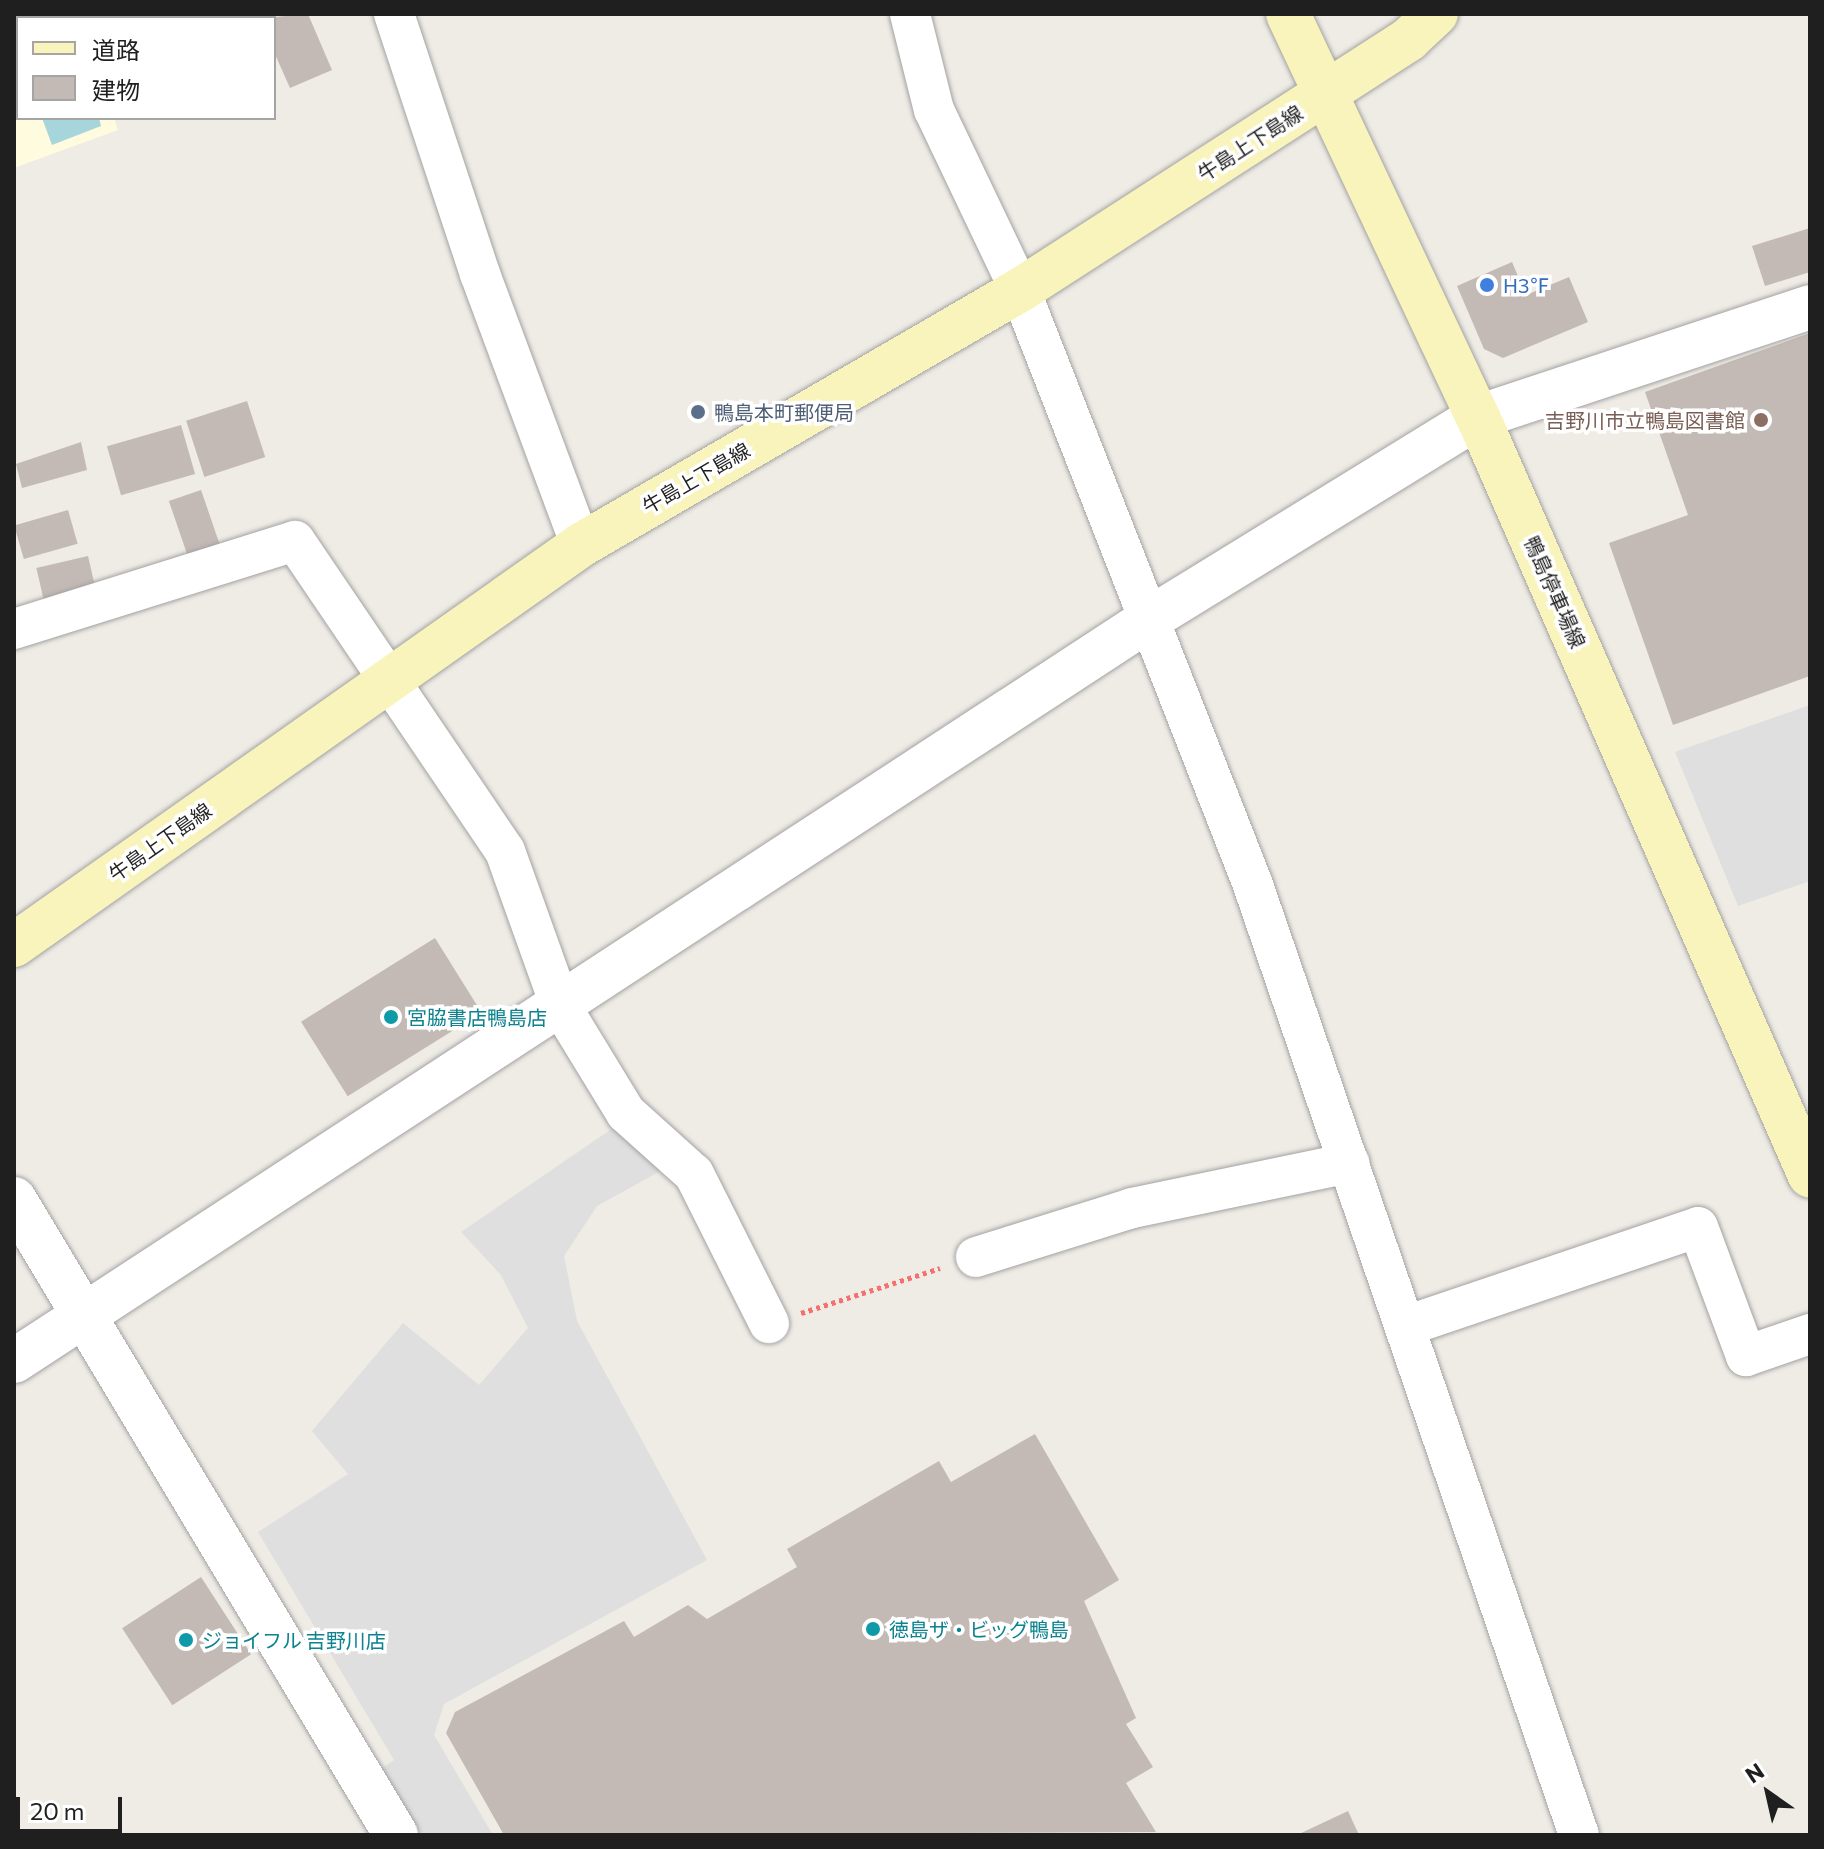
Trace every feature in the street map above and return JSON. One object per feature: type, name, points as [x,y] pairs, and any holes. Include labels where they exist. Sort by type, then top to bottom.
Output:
[{"type":"main road","name":"鴨島停車場線","points":[[1288,14],[1478,417],[1810,1176]]},
{"type":"main road","name":"牛島上下島線","points":[[14,945],[581,545],[1020,290],[1324,95],[1436,14]]},
{"type":"street","points":[[394,14],[480,274],[581,545]]},
{"type":"street","points":[[910,14],[934,110],[1020,290],[1151,618],[1409,1325],[1502,1625],[1579,1835]]},
{"type":"street","points":[[14,1361],[1151,618],[1478,417],[1810,307]]},
{"type":"street","points":[[19,616],[295,541],[393,677],[505,851],[560,1005],[626,1113],[694,1174],[769,1323]]},
{"type":"street","points":[[976,1257],[1132,1208],[1349,1163]]},
{"type":"street","points":[[14,1199],[396,1835]]},
{"type":"street","points":[[1409,1325],[1698,1227],[1746,1356],[1810,1334]]},
{"type":"path","points":[[769,1323],[976,1257]]},
{"type":"shaded area","points":[[14,14],[46,16],[16,16],[16,120],[115,120],[118,130],[14,168]]},
{"type":"shaded area","points":[[1810,705],[1810,881],[1738,906],[1675,752]]},
{"type":"shaded area","points":[[616,1126],[664,1169],[597,1206],[564,1256],[577,1321],[707,1560],[444,1704],[434,1735],[493,1835],[422,1835],[382,1768],[394,1760],[258,1532],[348,1474],[312,1431],[403,1323],[479,1385],[528,1328],[501,1275],[461,1232]]},
{"type":"water","points":[[43,120],[100,120],[101,126],[52,145]]},
{"type":"building","points":[[308,14],[332,70],[290,88],[276,56],[276,17]]},
{"type":"building","points":[[1810,228],[1810,272],[1765,286],[1752,246]]},
{"type":"building","points":[[1512,262],[1526,295],[1569,277],[1588,322],[1503,358],[1484,349],[1457,286]]},
{"type":"building","points":[[1810,333],[1810,676],[1673,725],[1609,543],[1688,515],[1645,392]]},
{"type":"building","points":[[247,401],[265,457],[204,477],[186,421]]},
{"type":"building","points":[[181,425],[195,474],[121,495],[107,446]]},
{"type":"building","points":[[81,442],[87,470],[22,488],[16,464]]},
{"type":"building","points":[[201,490],[224,557],[192,568],[169,501]]},
{"type":"building","points":[[68,510],[78,544],[24,559],[14,525]]},
{"type":"building","points":[[88,556],[96,592],[45,604],[36,568]]},
{"type":"building","name":"宮脇書店鴨島店","points":[[435,938],[482,1013],[348,1096],[301,1022]]},
{"type":"building","name":"徳島ザ・ビッグ鴨島","points":[[1035,1434],[1119,1580],[1084,1601],[1136,1718],[1126,1724],[1153,1767],[1126,1783],[1156,1832],[504,1835],[446,1733],[455,1712],[624,1621],[634,1637],[688,1605],[707,1619],[797,1567],[787,1549],[939,1461],[951,1482]]},
{"type":"building","name":"ジョイフル 吉野川店","points":[[201,1577],[251,1654],[172,1705],[122,1628]]},
{"type":"building","points":[[1348,1811],[1359,1835],[1297,1835]]},
{"type":"place","name":"H3℉","points":[[1487,285]]},
{"type":"place","name":"鴨島本町郵便局","points":[[698,412]]},
{"type":"place","name":"吉野川市立鴨島図書館","points":[[1761,420]]},
{"type":"place","name":"宮脇書店鴨島店","points":[[391,1017]]},
{"type":"place","name":"徳島ザ・ビッグ鴨島","points":[[873,1629]]},
{"type":"place","name":"ジョイフル 吉野川店","points":[[186,1640]]}]
